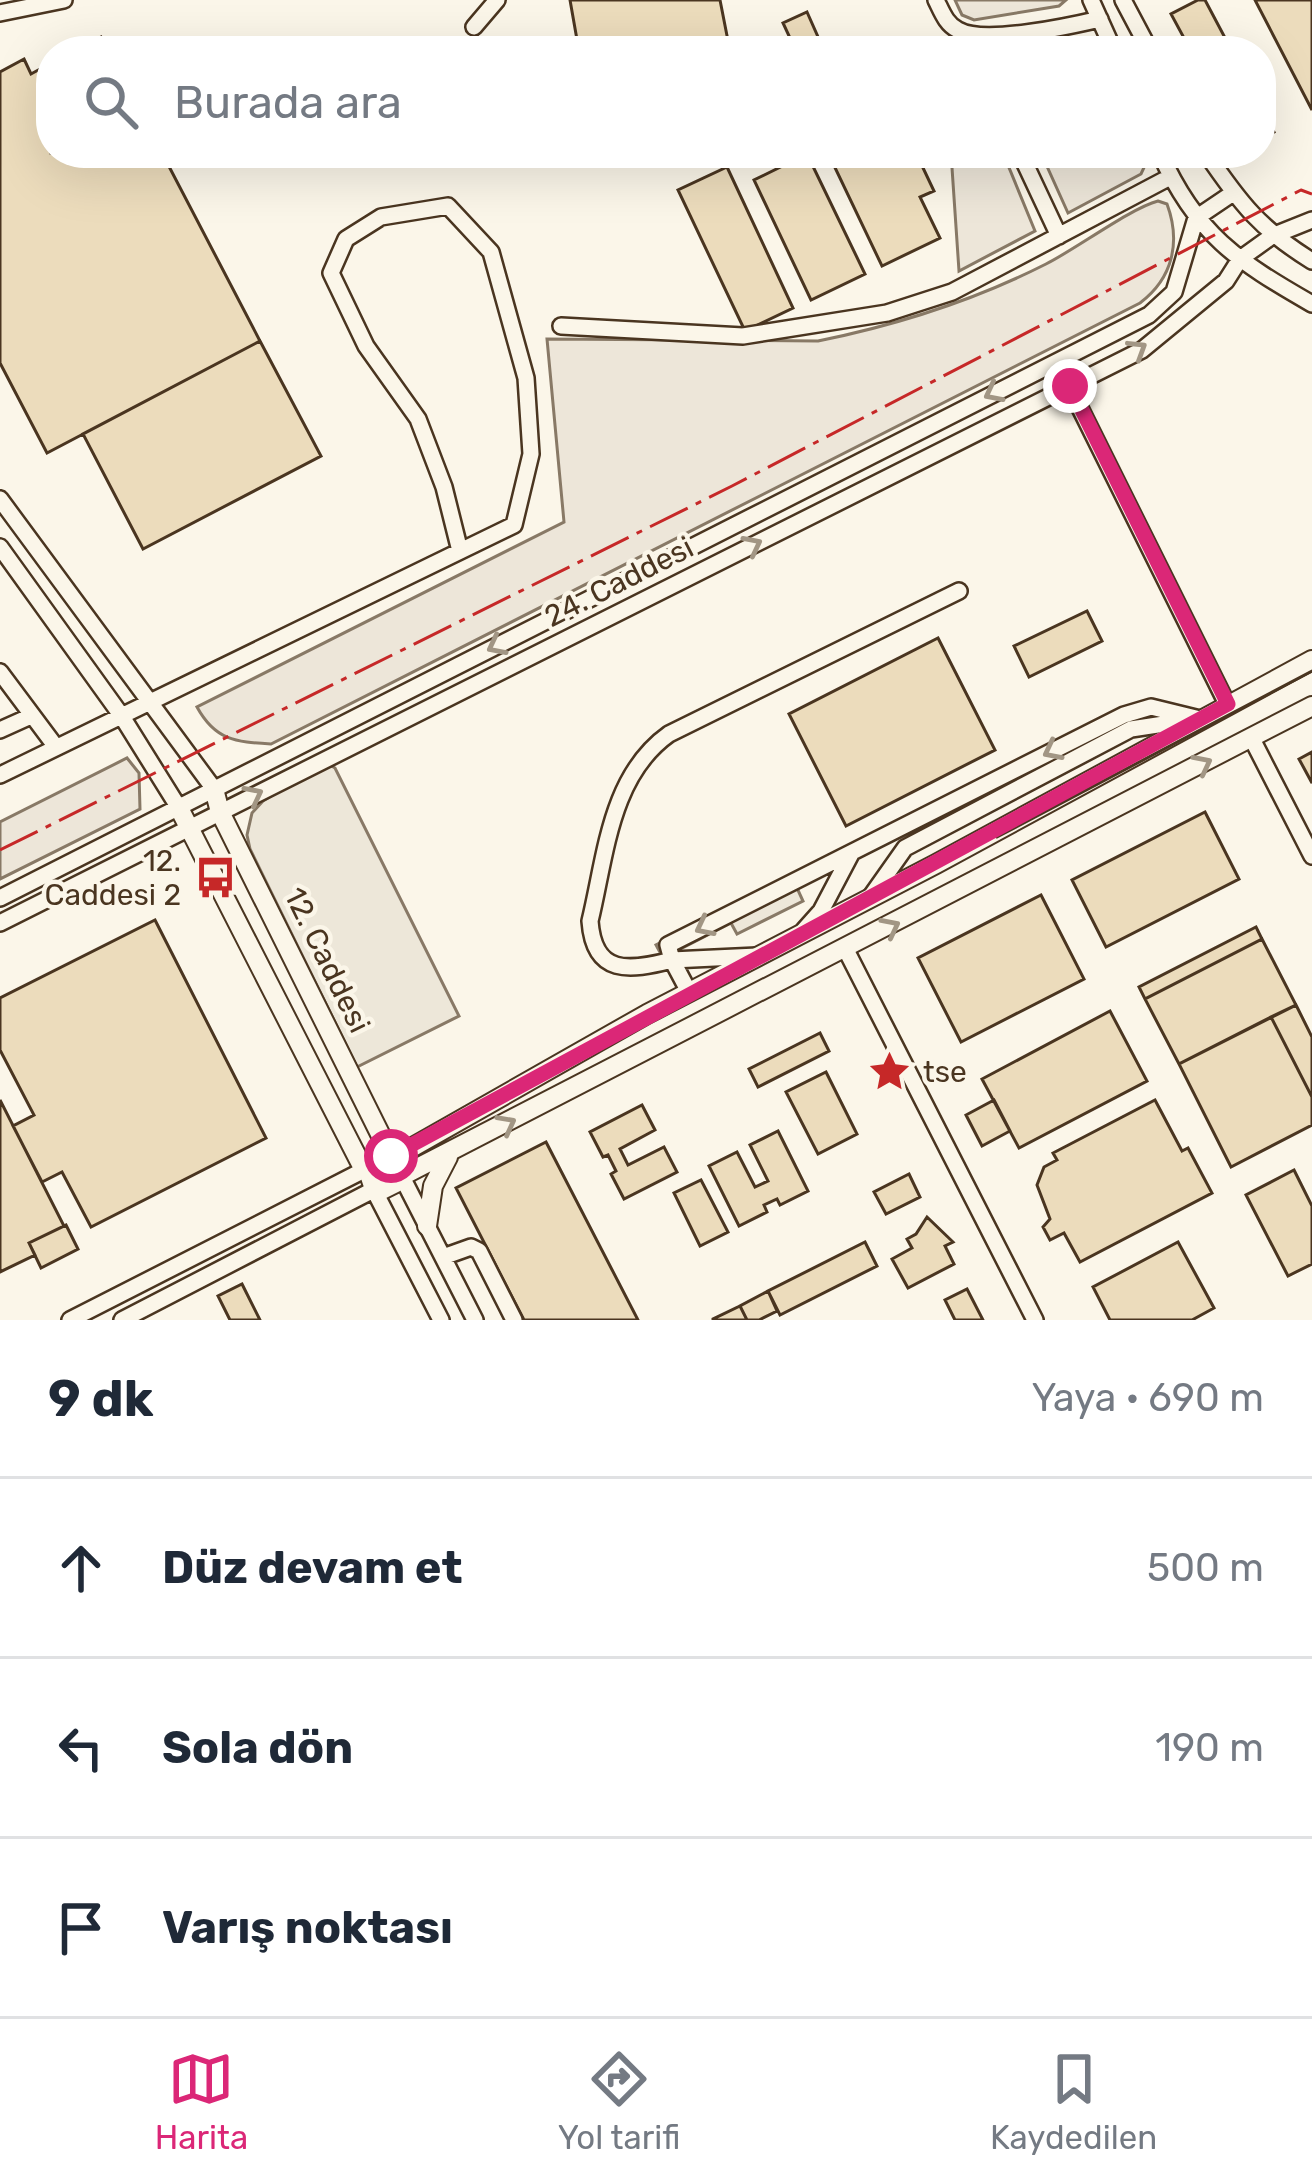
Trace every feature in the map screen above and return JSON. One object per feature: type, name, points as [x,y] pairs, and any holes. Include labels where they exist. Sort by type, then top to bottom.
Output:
[{"type":"main road","points":[[371,1180],[392,1187],[396,1168],[689,992],[1312,660]]},
{"type":"main road","points":[[396,1168],[451,1154],[1312,706]]},
{"type":"main road","name":"12. Caddesi","points":[[214,789],[220,812],[396,1168]]},
{"type":"main road","name":"12. Caddesi","points":[[178,808],[371,1180]]},
{"type":"main road","points":[[428,1226],[433,1186],[451,1154]]},
{"type":"street","points":[[0,13],[64,0]]},
{"type":"street","points":[[474,28],[496,0]]},
{"type":"street","points":[[936,0],[947,21],[964,36]]},
{"type":"street","points":[[1091,0],[1107,36]]},
{"type":"street","points":[[1123,0],[1142,36]]},
{"type":"street","points":[[963,33],[1026,32],[1100,19]]},
{"type":"street","points":[[1027,168],[1059,236]]},
{"type":"street","points":[[1166,168],[1196,218],[1233,254],[1312,304]]},
{"type":"street","points":[[1216,168],[1272,236],[1312,261]]},
{"type":"street","points":[[561,326],[743,336],[854,321],[952,292],[1170,177]]},
{"type":"street","points":[[1196,218],[1238,200]]},
{"type":"street","points":[[0,775],[514,525],[531,454],[526,378],[491,252],[448,206],[381,217],[346,239],[331,274],[366,346],[418,419],[444,487],[460,551]]},
{"type":"street","name":"24. Caddesi","points":[[0,898],[1148,315],[1174,292],[1196,218]]},
{"type":"street","name":"24. Caddesi","points":[[0,923],[1142,350],[1226,281],[1233,254],[1312,220]]},
{"type":"street","points":[[1070,386],[1228,704]]},
{"type":"street","points":[[0,499],[214,789]]},
{"type":"street","points":[[0,547],[121,715],[178,808]]},
{"type":"street","points":[[760,956],[672,960],[637,969],[616,967],[601,956],[591,942],[590,921],[621,792],[648,748],[668,734],[958,591]]},
{"type":"street","points":[[0,672],[56,747]]},
{"type":"street","points":[[689,992],[668,945],[1124,715],[1151,707],[1200,719]]},
{"type":"street","points":[[0,730],[31,716]]},
{"type":"street","points":[[868,899],[905,848],[1131,729],[1200,719]]},
{"type":"street","points":[[1252,739],[1312,856]]},
{"type":"street","points":[[801,934],[821,911],[853,852]]},
{"type":"street","points":[[846,950],[1036,1320]]},
{"type":"street","name":"12. Caddesi","points":[[396,1168],[475,1320]]},
{"type":"street","points":[[70,1320],[371,1180]]},
{"type":"street","points":[[122,1320],[371,1180]]},
{"type":"street","name":"12. Caddesi","points":[[371,1180],[441,1320]]},
{"type":"street","points":[[443,1256],[471,1247],[479,1251],[514,1320]]},
{"type":"shaded area","points":[[955,0],[1066,0],[1059,6],[974,20],[962,15]]},
{"type":"shaded area","points":[[952,168],[1009,168],[1035,231],[959,271]]},
{"type":"shaded area","points":[[1048,168],[1144,168],[1141,174],[1068,213]]},
{"type":"shaded area","points":[[1158,201],[1167,204],[1171,218],[1171,258],[1160,282],[1140,303],[271,744],[219,733],[197,707],[564,522],[547,339],[818,341],[847,335],[991,289]]},
{"type":"shaded area","points":[[127,758],[139,773],[140,809],[0,879],[0,822]]},
{"type":"shaded area","points":[[328,764],[335,768],[459,1016],[357,1067],[247,835],[252,813],[263,801]]},
{"type":"shaded area","points":[[834,854],[797,888],[803,901],[737,934],[731,923],[663,958],[656,945]]},
{"type":"building","points":[[570,0],[720,0],[727,36],[576,36]]},
{"type":"building","points":[[1205,0],[1224,36],[1183,36],[1171,14]]},
{"type":"building","points":[[1255,0],[1312,0],[1312,110],[1276,36]]},
{"type":"building","points":[[807,12],[818,36],[789,36],[783,23]]},
{"type":"building","points":[[24,59],[31,74],[36,71],[36,168],[170,168],[260,341],[47,453],[0,363],[0,72]]},
{"type":"building","points":[[727,168],[793,308],[745,331],[678,190]]},
{"type":"building","points":[[778,168],[814,168],[865,274],[811,300],[754,180]]},
{"type":"building","points":[[835,168],[923,168],[934,191],[920,197],[940,238],[882,266]]},
{"type":"building","points":[[260,341],[321,456],[143,549],[83,434]]},
{"type":"building","points":[[1087,611],[1102,641],[1029,677],[1014,646]]},
{"type":"building","points":[[938,638],[995,750],[846,826],[789,714]]},
{"type":"building","points":[[1312,752],[1312,783],[1299,759]]},
{"type":"building","points":[[1205,812],[1239,879],[1106,947],[1072,880]]},
{"type":"building","points":[[1041,895],[1084,979],[961,1042],[918,958]]},
{"type":"building","points":[[155,920],[266,1138],[91,1227],[62,1172],[42,1182],[13,1126],[34,1115],[0,1050],[0,998]]},
{"type":"building","points":[[1256,927],[1262,939],[1145,999],[1139,987]]},
{"type":"building","points":[[1262,939],[1296,1005],[1179,1064],[1145,999]]},
{"type":"building","points":[[1296,1005],[1312,1037],[1312,1097],[1271,1017]]},
{"type":"building","points":[[1110,1011],[1147,1081],[1019,1148],[982,1079]]},
{"type":"building","points":[[1271,1017],[1312,1097],[1312,1125],[1231,1167],[1179,1064]]},
{"type":"building","points":[[820,1033],[829,1051],[758,1087],[749,1069]]},
{"type":"building","points":[[826,1072],[857,1134],[818,1154],[786,1092]]},
{"type":"building","points":[[0,1100],[64,1226],[29,1243],[35,1255],[0,1272]]},
{"type":"building","points":[[994,1100],[1010,1131],[982,1146],[966,1115]]},
{"type":"building","points":[[1155,1100],[1182,1151],[1188,1148],[1212,1193],[1080,1262],[1064,1233],[1050,1240],[1043,1227],[1050,1219],[1037,1185],[1044,1167],[1057,1160],[1053,1153]]},
{"type":"building","points":[[642,1105],[655,1130],[620,1149],[628,1165],[664,1147],[677,1172],[624,1199],[611,1174],[616,1171],[608,1155],[603,1157],[590,1132]]},
{"type":"building","points":[[778,1131],[808,1191],[780,1205],[777,1199],[764,1205],[767,1212],[739,1226],[709,1166],[737,1152],[755,1187],[768,1181],[750,1145]]},
{"type":"building","points":[[546,1142],[638,1320],[524,1320],[456,1188]]},
{"type":"building","points":[[1294,1170],[1312,1206],[1312,1264],[1288,1276],[1246,1195]]},
{"type":"building","points":[[909,1174],[920,1197],[886,1214],[874,1192]]},
{"type":"building","points":[[701,1180],[728,1232],[700,1246],[674,1193]]},
{"type":"building","points":[[927,1217],[953,1242],[945,1246],[954,1264],[908,1288],[892,1259],[912,1248],[907,1239]]},
{"type":"building","points":[[66,1225],[78,1249],[41,1268],[29,1243]]},
{"type":"building","points":[[865,1242],[877,1266],[780,1315],[768,1291]]},
{"type":"building","points":[[1178,1242],[1214,1308],[1192,1320],[1110,1320],[1093,1287]]},
{"type":"building","points":[[242,1284],[260,1320],[230,1320],[218,1296]]},
{"type":"building","points":[[967,1289],[983,1320],[955,1320],[945,1300]]},
{"type":"building","points":[[768,1291],[777,1311],[747,1320],[740,1306]]},
{"type":"building","points":[[740,1306],[747,1320],[713,1320],[713,1319]]},
{"type":"tram line","points":[[997,837],[1312,671]]},
{"type":"power","points":[[0,850],[732,486],[1301,190],[1312,194]]},
{"type":"place","name":"12. Caddesi 2","points":[[215,878]]},
{"type":"place","name":"tse","points":[[889,1072]]},
{"type":"route","points":[[391,1156],[1228,704],[1070,386]]}]
